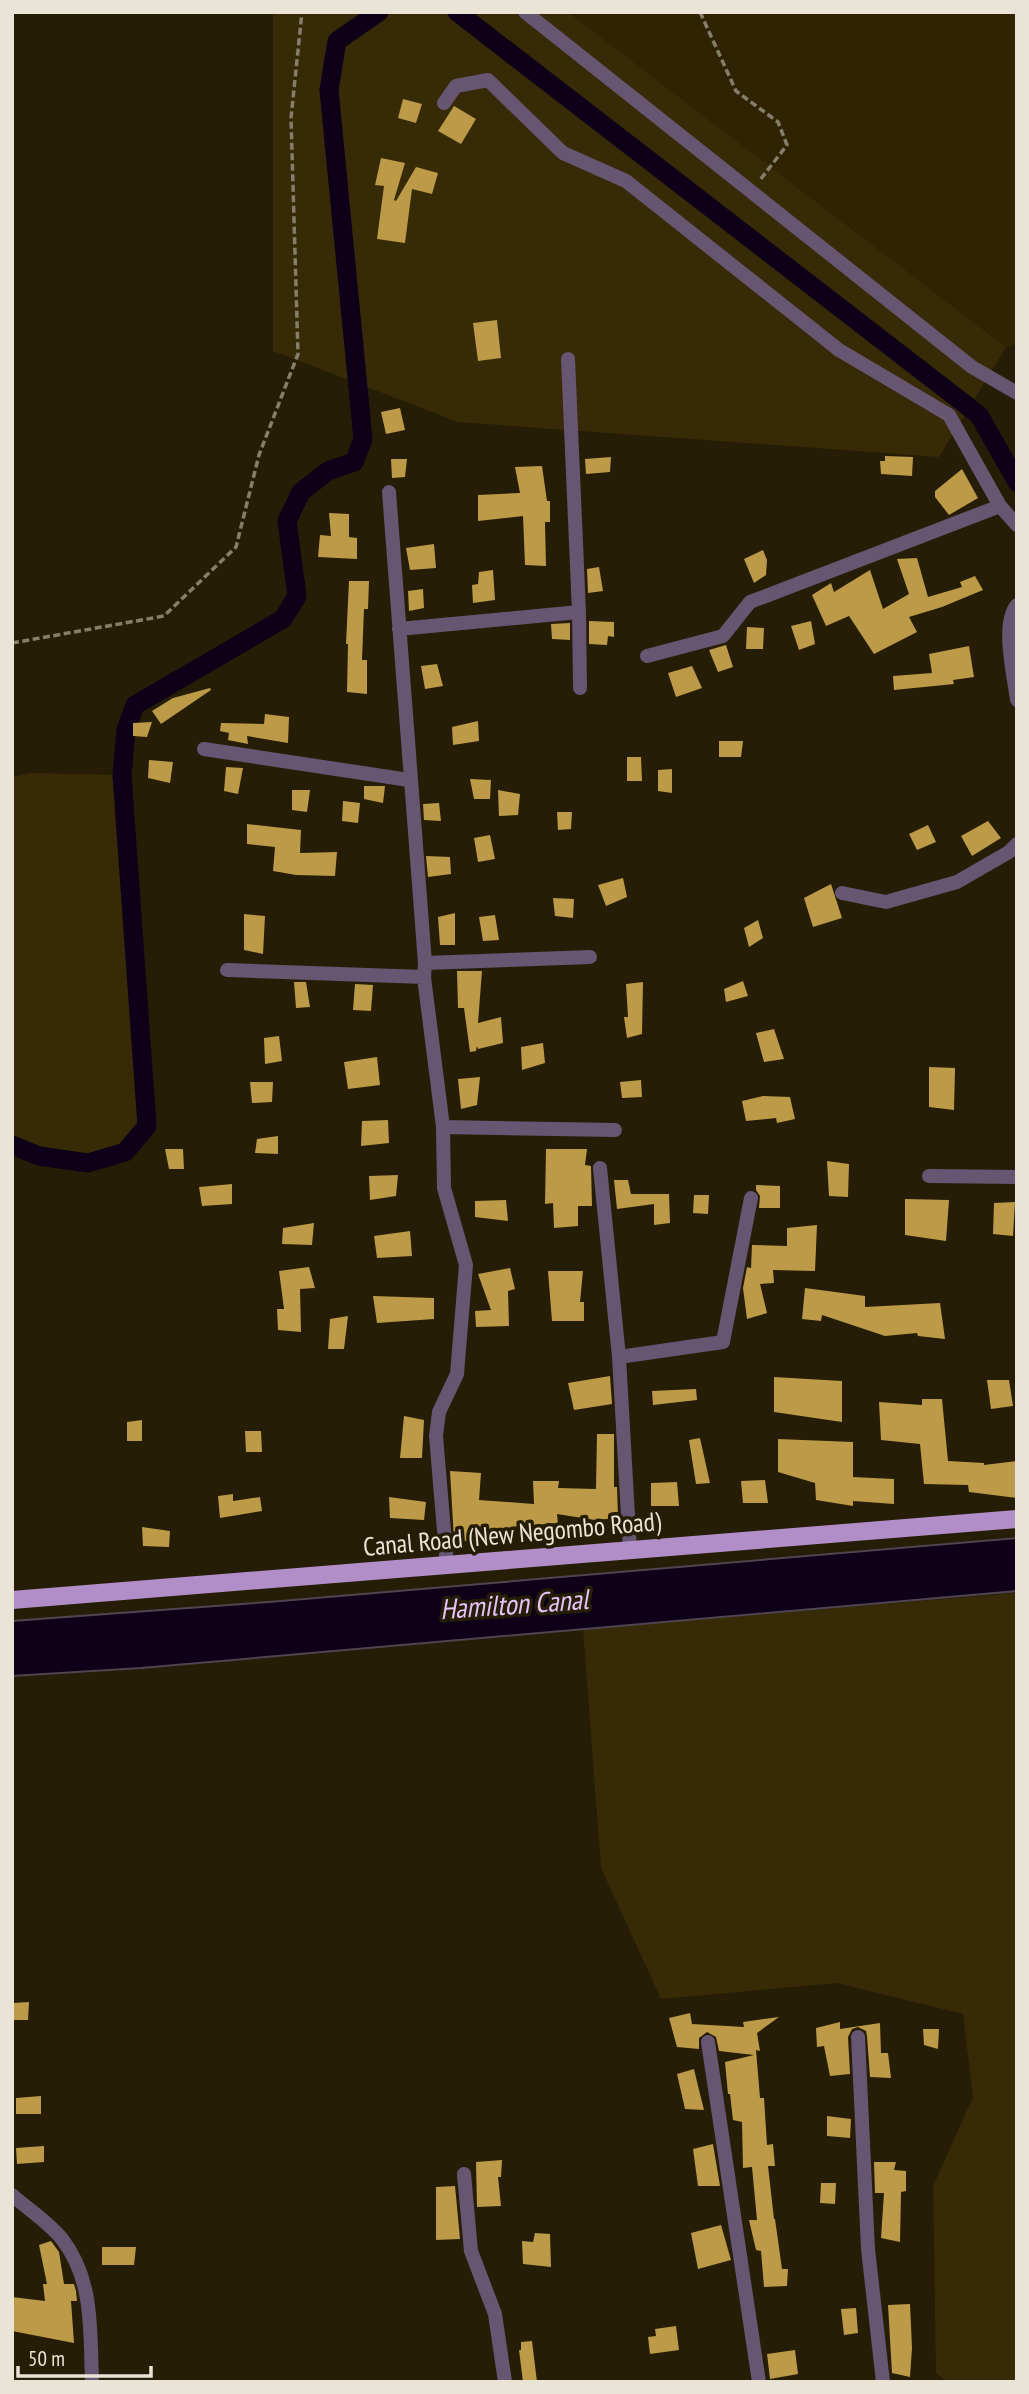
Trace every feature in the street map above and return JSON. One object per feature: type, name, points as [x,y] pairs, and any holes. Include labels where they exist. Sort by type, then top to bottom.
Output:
[{"type":"main road","name":"Canal Road (New Negombo Road)","points":[[12,1600],[1017,1519]]},
{"type":"street","points":[[525,12],[972,367],[1017,393]]},
{"type":"street","points":[[444,103],[456,86],[488,80],[563,153],[626,181],[839,350],[949,415],[1000,506],[1017,525]]},
{"type":"street","points":[[568,359],[580,688]]},
{"type":"street","points":[[389,492],[425,970],[443,1127],[444,1188],[466,1265],[457,1374],[439,1412],[436,1436],[447,1566]]},
{"type":"street","points":[[647,656],[723,636],[750,602],[1000,506]]},
{"type":"street","points":[[1017,605],[1012,611],[1009,632],[1017,699]]},
{"type":"street","points":[[398,629],[579,612]]},
{"type":"street","points":[[204,749],[409,780]]},
{"type":"street","points":[[842,893],[886,902],[957,882],[1009,852],[1017,844]]},
{"type":"street","points":[[227,970],[425,970],[590,957]]},
{"type":"street","points":[[443,1127],[615,1130]]},
{"type":"street","points":[[600,1168],[619,1357],[630,1551]]},
{"type":"street","points":[[929,1176],[1017,1177]]},
{"type":"street","points":[[619,1357],[723,1342],[751,1198]]},
{"type":"street","points":[[858,2037],[868,2249],[883,2382]]},
{"type":"street","points":[[708,2042],[759,2382]]},
{"type":"street","points":[[464,2174],[471,2251],[495,2314],[505,2382]]},
{"type":"street","points":[[12,2195],[61,2238],[81,2271],[88,2300],[92,2382]]},
{"type":"path","points":[[12,643],[164,616],[236,547],[260,455],[298,354],[291,117],[302,12]]},
{"type":"path","points":[[700,12],[736,91],[778,122],[787,145],[750,191]]},
{"type":"shaded area","points":[[273,12],[568,12],[1006,347],[939,457],[458,422],[273,351]]},
{"type":"shaded area","points":[[568,12],[1017,12],[1017,344],[1006,347]]},
{"type":"shaded area","points":[[31,773],[122,775],[147,1126],[125,1152],[88,1163],[39,1156],[12,1145],[12,777]]},
{"type":"shaded area","points":[[1017,1593],[1017,2382],[948,2382],[936,2373],[933,2186],[973,2097],[963,2014],[837,1983],[661,1999],[601,1868],[583,1629]]},
{"type":"water","name":"Hamilton Canal","points":[[1017,1538],[1017,1591],[141,1668],[12,1676],[12,1621],[269,1602]]},
{"type":"building","points":[[403,99],[422,104],[416,123],[398,118]]},
{"type":"building","points":[[454,106],[476,119],[461,144],[438,131]]},
{"type":"building","points":[[381,158],[405,163],[394,200],[396,201],[416,167],[438,173],[432,194],[412,189],[405,243],[377,239],[384,186],[375,185]]},
{"type":"building","points":[[497,320],[501,358],[478,361],[473,323]]},
{"type":"building","points":[[400,408],[405,430],[386,434],[381,412]]},
{"type":"building","points":[[885,456],[913,457],[912,476],[881,474],[880,461],[885,461]]},
{"type":"building","points":[[611,457],[610,472],[586,474],[585,459]]},
{"type":"building","points":[[391,459],[407,459],[405,477],[392,478]]},
{"type":"building","points":[[542,466],[547,501],[550,501],[550,522],[545,522],[546,566],[525,565],[523,516],[478,521],[478,495],[520,493],[515,467]]},
{"type":"building","points":[[962,469],[978,498],[949,515],[935,497],[935,491]]},
{"type":"building","points":[[329,513],[349,514],[349,537],[357,538],[357,559],[318,557],[320,535],[331,536]]},
{"type":"building","points":[[434,544],[436,568],[410,570],[406,548]]},
{"type":"building","points":[[763,550],[767,560],[766,575],[754,583],[744,559]]},
{"type":"building","points":[[917,558],[928,597],[962,587],[960,582],[975,576],[983,590],[909,617],[917,632],[874,654],[849,616],[826,626],[812,595],[831,583],[834,592],[870,570],[883,609],[909,594],[897,559]]},
{"type":"building","points":[[599,567],[603,591],[588,593],[587,569]]},
{"type":"building","points":[[493,570],[495,600],[473,603],[472,585],[478,584],[479,572]]},
{"type":"building","points":[[349,581],[369,581],[368,609],[364,609],[362,660],[367,660],[367,694],[347,692]]},
{"type":"building","points":[[423,589],[424,608],[409,611],[408,591]]},
{"type":"building","points":[[589,621],[614,622],[614,637],[608,636],[607,645],[589,644]]},
{"type":"building","points":[[811,621],[815,644],[799,650],[791,626]]},
{"type":"building","points":[[570,623],[570,640],[552,639],[551,624]]},
{"type":"building","points":[[747,627],[764,628],[763,649],[746,649]]},
{"type":"building","points":[[726,645],[733,667],[718,672],[709,650]]},
{"type":"building","points":[[969,646],[974,677],[953,680],[954,684],[894,690],[893,676],[932,673],[929,654]]},
{"type":"building","points":[[437,664],[443,686],[425,689],[421,666]]},
{"type":"building","points":[[692,666],[702,688],[676,697],[668,673]]},
{"type":"building","points":[[210,688],[211,690],[161,724],[152,711],[173,698]]},
{"type":"building","points":[[265,714],[289,717],[288,743],[247,736],[248,744],[228,740],[229,733],[220,731],[221,723],[264,724]]},
{"type":"building","points":[[478,721],[479,741],[453,745],[452,727]]},
{"type":"building","points":[[152,722],[147,737],[133,736],[133,723]]},
{"type":"building","points":[[719,741],[743,741],[741,757],[719,757]]},
{"type":"building","points":[[627,757],[641,757],[642,781],[627,781]]},
{"type":"building","points":[[149,760],[173,762],[170,783],[148,778]]},
{"type":"building","points":[[226,767],[243,768],[238,794],[224,791]]},
{"type":"building","points":[[672,769],[672,793],[658,791],[658,770]]},
{"type":"building","points":[[470,779],[491,780],[490,799],[474,799]]},
{"type":"building","points":[[364,786],[385,786],[383,803],[364,799]]},
{"type":"building","points":[[292,790],[310,790],[307,812],[292,810]]},
{"type":"building","points":[[498,790],[520,794],[518,815],[499,816]]},
{"type":"building","points":[[343,801],[360,803],[358,823],[342,821]]},
{"type":"building","points":[[439,803],[441,821],[424,820],[423,804]]},
{"type":"building","points":[[557,812],[572,812],[571,829],[558,830]]},
{"type":"building","points":[[988,821],[1001,838],[972,856],[961,836]]},
{"type":"building","points":[[247,824],[301,830],[300,853],[337,852],[335,876],[296,875],[273,871],[275,847],[247,844]]},
{"type":"building","points":[[928,825],[936,842],[917,850],[909,834]]},
{"type":"building","points":[[490,835],[495,859],[478,862],[474,838]]},
{"type":"building","points":[[426,856],[450,857],[451,874],[428,877]]},
{"type":"building","points":[[623,878],[627,897],[606,906],[598,885]]},
{"type":"building","points":[[831,884],[842,918],[813,927],[804,898]]},
{"type":"building","points":[[553,898],[574,899],[573,918],[555,916]]},
{"type":"building","points":[[455,913],[455,945],[440,945],[438,917]]},
{"type":"building","points":[[244,914],[265,916],[263,954],[244,950]]},
{"type":"building","points":[[495,915],[499,940],[483,941],[479,917]]},
{"type":"building","points":[[758,920],[763,938],[749,947],[744,928]]},
{"type":"building","points":[[457,971],[482,971],[478,1023],[501,1017],[503,1043],[478,1049],[477,1046],[476,1051],[470,1052],[464,1008],[458,1008]]},
{"type":"building","points":[[743,981],[748,996],[726,1002],[724,989]]},
{"type":"building","points":[[294,982],[306,982],[310,1007],[296,1008]]},
{"type":"building","points":[[643,982],[642,1034],[627,1038],[624,1017],[628,1017],[626,984]]},
{"type":"building","points":[[355,984],[373,985],[371,1011],[353,1010]]},
{"type":"building","points":[[774,1029],[784,1059],[764,1062],[756,1033]]},
{"type":"building","points":[[279,1036],[282,1061],[265,1064],[264,1038]]},
{"type":"building","points":[[543,1043],[545,1063],[522,1070],[521,1047]]},
{"type":"building","points":[[377,1057],[380,1085],[348,1089],[344,1062]]},
{"type":"building","points":[[929,1067],[955,1068],[954,1110],[929,1107]]},
{"type":"building","points":[[480,1077],[477,1105],[461,1109],[458,1079]]},
{"type":"building","points":[[641,1080],[642,1097],[622,1098],[620,1082]]},
{"type":"building","points":[[250,1082],[273,1082],[272,1102],[252,1103]]},
{"type":"building","points":[[763,1096],[790,1097],[795,1119],[777,1123],[776,1118],[746,1121],[742,1101]]},
{"type":"building","points":[[388,1120],[389,1143],[361,1146],[362,1121]]},
{"type":"building","points":[[278,1136],[278,1154],[255,1153],[257,1139]]},
{"type":"building","points":[[165,1149],[183,1149],[184,1169],[169,1169]]},
{"type":"building","points":[[546,1149],[587,1149],[585,1165],[591,1166],[592,1206],[578,1206],[578,1226],[554,1228],[553,1203],[545,1204]]},
{"type":"building","points":[[827,1161],[849,1164],[848,1197],[829,1196]]},
{"type":"building","points":[[398,1175],[396,1196],[370,1200],[369,1176]]},
{"type":"building","points":[[614,1180],[628,1180],[631,1194],[669,1194],[670,1223],[654,1225],[654,1204],[617,1209]]},
{"type":"building","points":[[232,1184],[232,1204],[202,1206],[199,1187]]},
{"type":"building","points":[[756,1185],[780,1186],[780,1208],[759,1208],[760,1196]]},
{"type":"building","points":[[694,1195],[709,1195],[708,1214],[693,1213]]},
{"type":"building","points":[[905,1199],[949,1200],[946,1241],[905,1235]]},
{"type":"building","points":[[506,1200],[508,1221],[475,1217],[475,1201]]},
{"type":"building","points":[[1015,1202],[1013,1236],[993,1234],[994,1203]]},
{"type":"building","points":[[314,1223],[312,1245],[282,1244],[283,1228]]},
{"type":"building","points":[[817,1225],[815,1271],[773,1270],[774,1283],[760,1284],[767,1313],[747,1319],[743,1288],[747,1267],[751,1268],[752,1245],[787,1246],[787,1228]]},
{"type":"building","points":[[410,1231],[412,1256],[377,1258],[374,1236]]},
{"type":"building","points":[[309,1267],[315,1288],[300,1289],[301,1332],[278,1330],[277,1309],[284,1309],[279,1271]]},
{"type":"building","points":[[510,1268],[515,1289],[508,1291],[509,1326],[476,1327],[475,1311],[491,1310],[478,1274]]},
{"type":"building","points":[[548,1271],[583,1271],[580,1302],[584,1302],[584,1321],[552,1321]]},
{"type":"building","points":[[805,1288],[865,1296],[865,1307],[940,1303],[945,1339],[918,1336],[917,1333],[885,1336],[822,1315],[821,1321],[802,1319]]},
{"type":"building","points":[[373,1296],[434,1298],[434,1319],[377,1323]]},
{"type":"building","points":[[348,1316],[344,1349],[328,1349],[330,1319]]},
{"type":"building","points":[[610,1376],[612,1404],[574,1410],[568,1383]]},
{"type":"building","points":[[774,1377],[842,1381],[842,1422],[774,1412]]},
{"type":"building","points":[[987,1380],[1009,1380],[1013,1406],[991,1409]]},
{"type":"building","points":[[696,1389],[697,1400],[653,1405],[652,1391]]},
{"type":"building","points":[[922,1399],[942,1399],[948,1461],[984,1465],[1017,1461],[1017,1498],[969,1492],[968,1485],[924,1484],[920,1444],[881,1440],[879,1402],[922,1405]]},
{"type":"building","points":[[404,1416],[424,1420],[422,1458],[400,1458]]},
{"type":"building","points":[[142,1420],[142,1441],[127,1441],[127,1422]]},
{"type":"building","points":[[245,1431],[261,1431],[262,1452],[246,1452]]},
{"type":"building","points":[[597,1434],[614,1434],[614,1487],[617,1487],[618,1518],[595,1520],[557,1514],[558,1523],[510,1527],[509,1537],[476,1536],[476,1542],[454,1540],[450,1471],[481,1473],[479,1500],[534,1504],[533,1481],[559,1481],[558,1488],[596,1489]]},
{"type":"building","points":[[700,1438],[710,1483],[696,1484],[689,1440]]},
{"type":"building","points":[[778,1439],[853,1442],[853,1477],[894,1479],[894,1504],[853,1501],[853,1506],[816,1500],[815,1483],[778,1472]]},
{"type":"building","points":[[765,1480],[768,1503],[743,1503],[741,1481]]},
{"type":"building","points":[[677,1482],[679,1506],[651,1506],[651,1483]]},
{"type":"building","points":[[233,1494],[233,1501],[260,1497],[262,1511],[220,1518],[218,1496]]},
{"type":"building","points":[[389,1497],[426,1502],[424,1520],[390,1518]]},
{"type":"building","points":[[142,1527],[170,1531],[169,1547],[143,1546]]},
{"type":"building","points":[[29,2002],[28,2020],[12,2020],[12,2003]]},
{"type":"building","points":[[690,2013],[692,2024],[744,2027],[743,2022],[779,2017],[757,2033],[760,2051],[756,2050],[760,2098],[764,2098],[767,2145],[773,2144],[775,2166],[768,2166],[782,2269],[788,2269],[787,2286],[764,2287],[761,2251],[756,2250],[749,2220],[757,2220],[752,2167],[743,2168],[742,2122],[733,2120],[728,2094],[725,2062],[754,2055],[719,2051],[716,2037],[707,2032],[699,2038],[699,2049],[677,2047],[669,2018]]},
{"type":"building","points":[[840,2022],[840,2029],[880,2023],[881,2053],[888,2053],[891,2078],[870,2077],[866,2031],[858,2027],[852,2029],[848,2037],[850,2074],[830,2076],[824,2046],[817,2047],[816,2028]]},
{"type":"building","points":[[923,2029],[939,2029],[938,2049],[924,2045]]},
{"type":"building","points":[[694,2069],[704,2110],[685,2109],[677,2074]]},
{"type":"building","points":[[41,2096],[41,2114],[16,2114],[16,2098]]},
{"type":"building","points":[[827,2116],[851,2119],[850,2138],[827,2136]]},
{"type":"building","points":[[713,2144],[720,2186],[698,2186],[693,2149]]},
{"type":"building","points":[[44,2146],[44,2162],[17,2164],[16,2148]]},
{"type":"building","points":[[502,2160],[501,2177],[498,2177],[501,2206],[477,2207],[476,2162]]},
{"type":"building","points":[[874,2162],[896,2162],[894,2170],[906,2171],[906,2191],[901,2192],[900,2242],[881,2238],[884,2193],[875,2193]]},
{"type":"building","points":[[821,2183],[836,2183],[835,2204],[820,2203]]},
{"type":"building","points":[[455,2186],[460,2239],[436,2240],[436,2187]]},
{"type":"building","points":[[721,2225],[731,2260],[698,2269],[691,2233]]},
{"type":"building","points":[[535,2233],[550,2234],[551,2267],[523,2264],[522,2241],[533,2242]]},
{"type":"building","points":[[51,2241],[59,2252],[64,2284],[74,2284],[76,2291],[77,2301],[71,2301],[74,2343],[12,2331],[12,2297],[45,2301],[43,2284],[47,2284],[39,2245]]},
{"type":"building","points":[[102,2247],[136,2247],[134,2265],[102,2265]]},
{"type":"building","points":[[910,2304],[910,2377],[892,2373],[888,2305]]},
{"type":"building","points":[[856,2308],[858,2333],[844,2335],[841,2309]]},
{"type":"building","points":[[676,2326],[679,2350],[650,2354],[648,2337],[656,2336],[655,2329]]},
{"type":"building","points":[[532,2341],[537,2382],[523,2382],[519,2350],[521,2342]]},
{"type":"building","points":[[795,2350],[798,2374],[770,2379],[767,2354]]},
{"type":"waterway","points":[[12,1145],[39,1156],[88,1163],[125,1152],[147,1126],[122,775],[126,730],[135,705],[283,619],[297,596],[287,521],[301,492],[328,471],[354,462],[363,439],[329,90],[337,41],[379,12]]},
{"type":"waterway","points":[[457,12],[979,415],[1017,482]]}]
